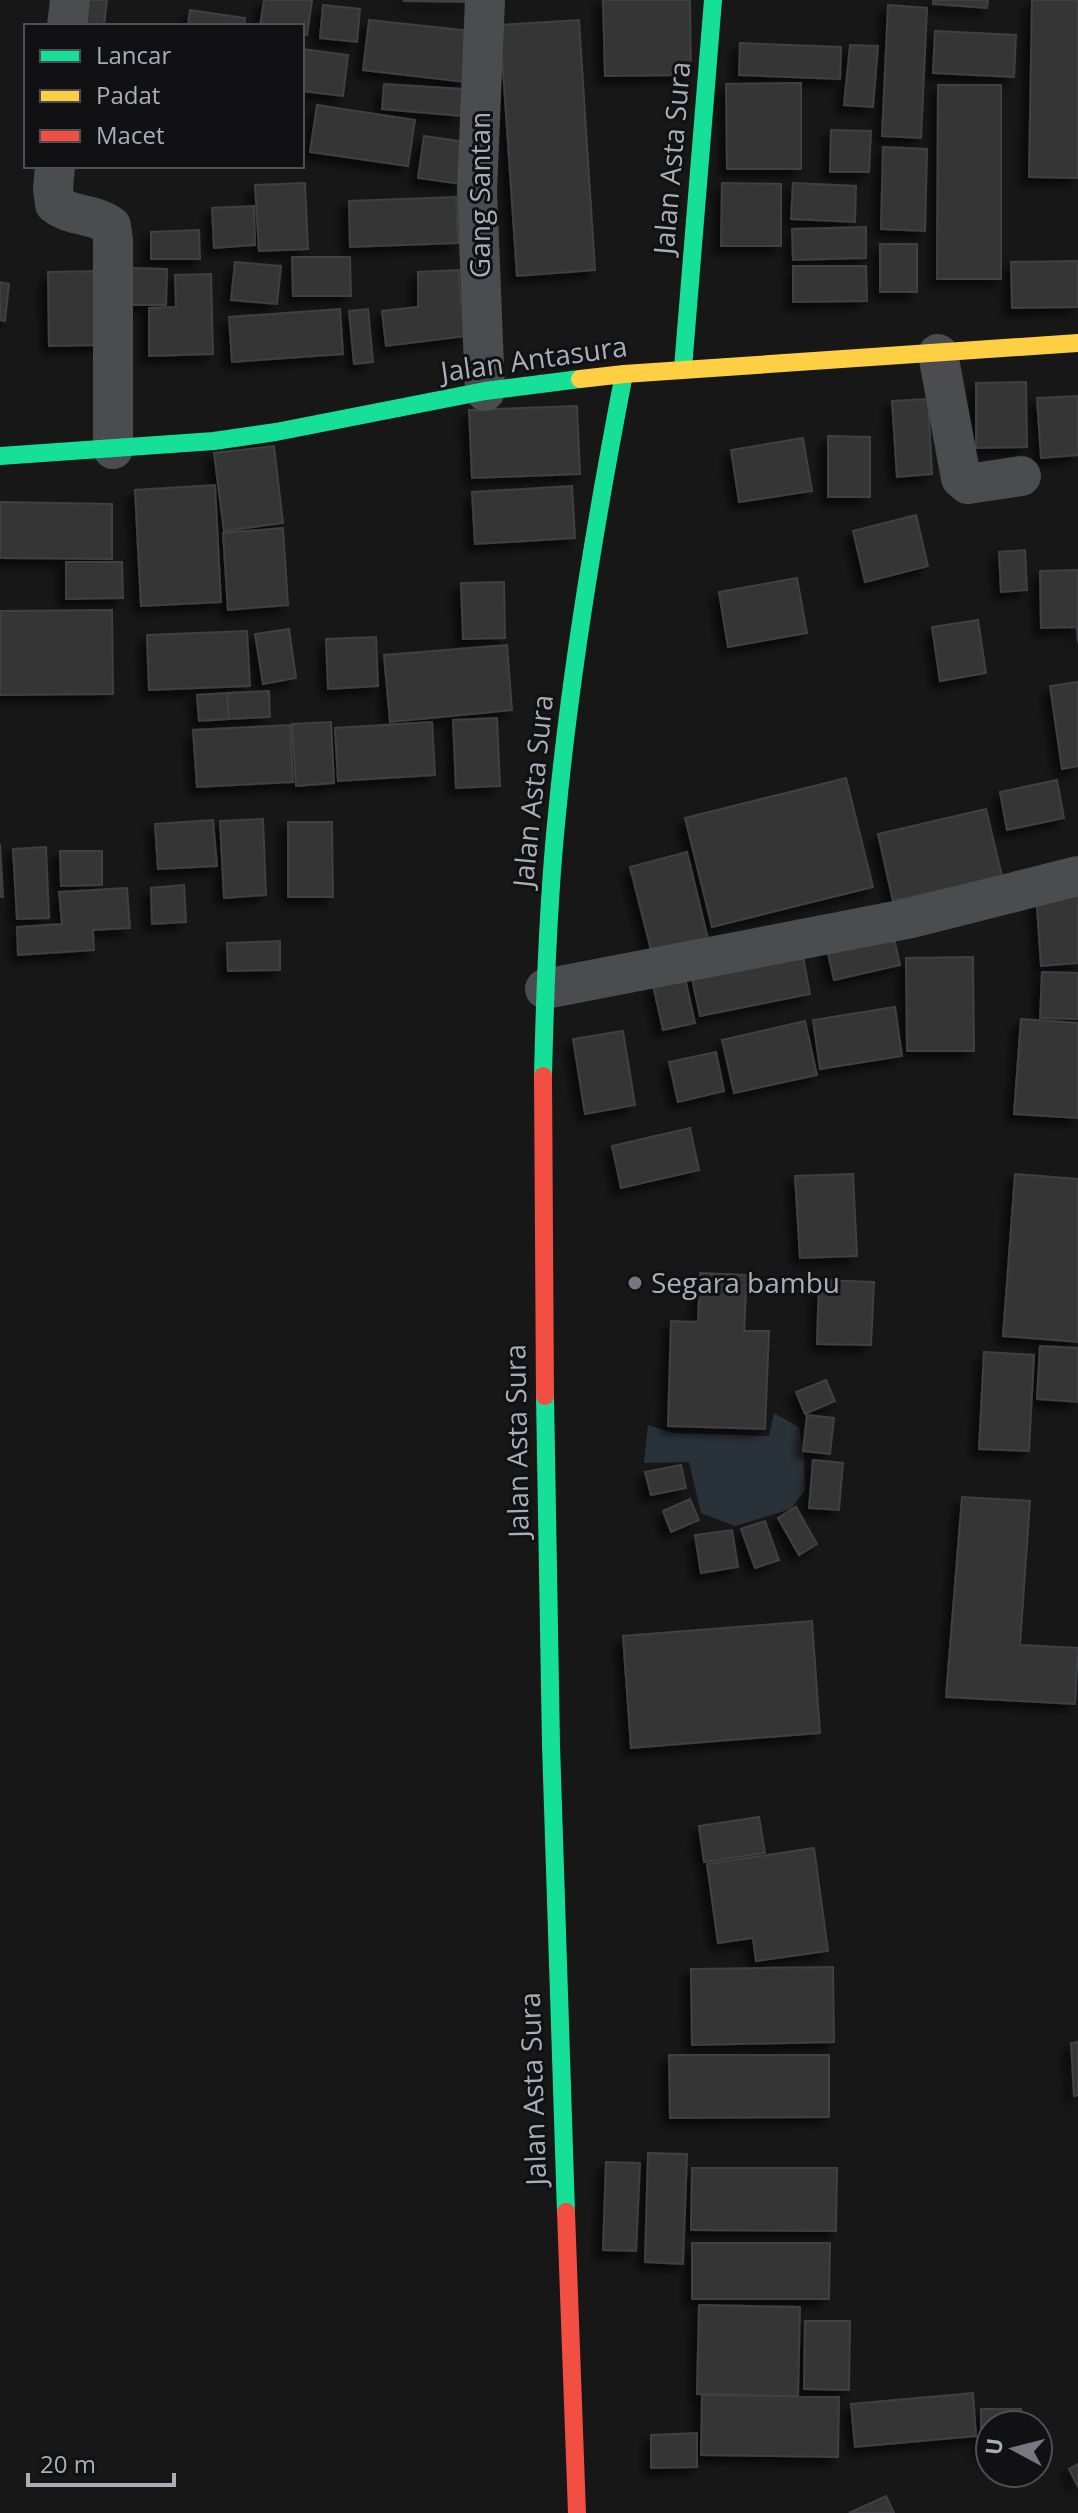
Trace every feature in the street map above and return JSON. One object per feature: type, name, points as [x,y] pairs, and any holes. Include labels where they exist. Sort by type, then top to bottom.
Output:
[{"type":"street","points":[[67,24],[70,0]]},
{"type":"street","name":"Gang Santan","points":[[485,0],[477,191],[485,391]]},
{"type":"street","name":"Jalan Asta Sura","points":[[683,368],[713,0]]},
{"type":"street","points":[[55,168],[55,204],[63,210],[101,218],[111,226],[113,449]]},
{"type":"street","name":"Jalan Antasura","points":[[0,456],[214,441],[485,391],[624,374],[1078,343]]},
{"type":"street","points":[[938,354],[961,478],[968,484],[1021,476]]},
{"type":"street","name":"Jalan Asta Sura","points":[[577,2513],[560,2090],[547,1610],[543,1257],[545,989],[564,734],[624,374]]},
{"type":"street","points":[[545,989],[911,918],[1078,876]]},
{"type":"shaded area","points":[[774,1413],[799,1427],[804,1455],[805,1490],[791,1509],[735,1526],[701,1513],[689,1462],[644,1463],[648,1425],[674,1433],[769,1436]]},
{"type":"building","points":[[77,0],[107,0],[104,24],[74,23]]},
{"type":"building","points":[[264,0],[312,0],[307,35],[304,34],[304,24],[260,24]]},
{"type":"building","points":[[467,0],[467,2],[404,1]]},
{"type":"building","points":[[603,0],[690,0],[691,75],[605,76]]},
{"type":"building","points":[[933,0],[988,0],[987,8],[933,4]]},
{"type":"building","points":[[1032,0],[1078,0],[1078,178],[1029,177]]},
{"type":"building","points":[[323,5],[360,9],[357,42],[320,38]]},
{"type":"building","points":[[888,5],[927,8],[921,138],[882,136]]},
{"type":"building","points":[[190,10],[245,18],[244,24],[188,24]]},
{"type":"building","points":[[369,20],[471,31],[465,82],[363,70]]},
{"type":"building","points":[[579,20],[595,270],[517,276],[500,25]]},
{"type":"building","points":[[935,31],[1016,35],[1014,77],[933,73]]},
{"type":"building","points":[[740,43],[841,47],[840,79],[739,75]]},
{"type":"building","points":[[850,45],[878,46],[873,107],[844,105]]},
{"type":"building","points":[[304,49],[348,55],[343,96],[304,91]]},
{"type":"building","points":[[801,83],[801,169],[727,169],[726,84]]},
{"type":"building","points":[[384,84],[463,89],[461,116],[382,109]]},
{"type":"building","points":[[938,85],[1001,85],[1001,279],[937,279]]},
{"type":"building","points":[[317,105],[415,120],[408,166],[310,152]]},
{"type":"building","points":[[831,130],[871,131],[869,172],[830,172]]},
{"type":"building","points":[[424,136],[467,142],[462,184],[418,178]]},
{"type":"building","points":[[883,147],[927,149],[925,231],[881,229]]},
{"type":"building","points":[[305,183],[308,249],[259,251],[255,185]]},
{"type":"building","points":[[722,183],[781,184],[781,246],[721,246]]},
{"type":"building","points":[[793,183],[856,186],[855,222],[791,219]]},
{"type":"building","points":[[456,197],[458,243],[350,247],[349,201]]},
{"type":"building","points":[[254,206],[255,245],[214,248],[212,208]]},
{"type":"building","points":[[866,227],[866,258],[793,260],[792,229]]},
{"type":"building","points":[[199,230],[200,259],[151,259],[151,232]]},
{"type":"building","points":[[880,244],[917,244],[917,292],[880,292]]},
{"type":"building","points":[[292,257],[350,257],[351,296],[293,296]]},
{"type":"building","points":[[1078,261],[1078,307],[1012,308],[1011,262]]},
{"type":"building","points":[[235,262],[281,266],[277,304],[231,300]]},
{"type":"building","points":[[793,266],[866,266],[867,301],[793,302]]},
{"type":"building","points":[[129,268],[167,269],[166,305],[129,305]]},
{"type":"building","points":[[459,270],[460,301],[467,336],[386,346],[382,311],[418,307],[418,272]]},
{"type":"building","points":[[101,271],[101,345],[49,346],[48,272]]},
{"type":"building","points":[[211,274],[213,354],[149,356],[149,308],[176,307],[175,275]]},
{"type":"building","points":[[0,282],[9,284],[5,321],[0,320]]},
{"type":"building","points":[[340,309],[343,354],[232,362],[229,317]]},
{"type":"building","points":[[368,309],[373,362],[354,364],[349,311]]},
{"type":"building","points":[[1026,382],[1027,447],[976,448],[976,383]]},
{"type":"building","points":[[1078,396],[1078,455],[1041,458],[1037,398]]},
{"type":"building","points":[[928,399],[932,474],[897,477],[892,401]]},
{"type":"building","points":[[577,406],[580,474],[472,478],[469,410]]},
{"type":"building","points":[[828,436],[870,437],[870,497],[828,497]]},
{"type":"building","points":[[803,438],[812,491],[739,502],[731,450]]},
{"type":"building","points":[[274,446],[283,523],[224,531],[214,453]]},
{"type":"building","points":[[215,485],[221,602],[141,606],[135,490]]},
{"type":"building","points":[[572,486],[575,538],[475,544],[472,492]]},
{"type":"building","points":[[0,502],[112,504],[112,559],[0,558]]},
{"type":"building","points":[[916,515],[928,566],[865,582],[853,531]]},
{"type":"building","points":[[283,528],[288,605],[228,610],[223,533]]},
{"type":"building","points":[[1025,550],[1027,590],[1001,592],[999,552]]},
{"type":"building","points":[[66,562],[122,562],[123,598],[66,599]]},
{"type":"building","points":[[1078,570],[1078,643],[1077,627],[1041,628],[1040,571]]},
{"type":"building","points":[[797,578],[807,633],[728,647],[719,592]]},
{"type":"building","points":[[504,582],[505,638],[463,639],[461,583]]},
{"type":"building","points":[[112,610],[113,694],[0,695],[0,611]]},
{"type":"building","points":[[978,620],[986,673],[940,681],[932,627]]},
{"type":"building","points":[[289,629],[296,678],[263,684],[255,634]]},
{"type":"building","points":[[247,631],[250,686],[149,690],[147,635]]},
{"type":"building","points":[[376,637],[378,686],[328,689],[326,639]]},
{"type":"building","points":[[507,645],[512,710],[390,722],[384,655]]},
{"type":"building","points":[[1078,682],[1078,766],[1062,769],[1050,686]]},
{"type":"building","points":[[269,691],[270,717],[229,719],[227,693]]},
{"type":"building","points":[[227,693],[229,719],[199,721],[197,695]]},
{"type":"building","points":[[497,718],[500,786],[456,788],[453,720]]},
{"type":"building","points":[[331,722],[334,783],[296,786],[292,724]]},
{"type":"building","points":[[432,722],[435,775],[338,781],[335,728]]},
{"type":"building","points":[[290,725],[293,782],[197,787],[193,730]]},
{"type":"building","points":[[846,778],[873,887],[712,927],[685,818]]},
{"type":"building","points":[[1057,780],[1064,818],[1007,830],[1000,792]]},
{"type":"building","points":[[986,809],[1002,876],[893,901],[878,834]]},
{"type":"building","points":[[263,819],[266,895],[224,898],[220,821]]},
{"type":"building","points":[[213,820],[217,866],[158,869],[155,824]]},
{"type":"building","points":[[288,822],[332,822],[333,897],[288,897]]},
{"type":"building","points":[[0,844],[3,897],[0,897]]},
{"type":"building","points":[[46,847],[49,918],[17,919],[13,849]]},
{"type":"building","points":[[60,851],[102,851],[102,885],[61,886]]},
{"type":"building","points":[[687,852],[709,943],[653,958],[630,867]]},
{"type":"building","points":[[184,885],[186,922],[152,924],[151,888]]},
{"type":"building","points":[[127,888],[130,928],[93,930],[94,950],[18,955],[17,927],[62,924],[59,892]]},
{"type":"building","points":[[1078,889],[1078,963],[1041,966],[1036,892]]},
{"type":"building","points":[[892,929],[900,965],[834,980],[826,945]]},
{"type":"building","points":[[280,941],[280,970],[228,971],[227,943]]},
{"type":"building","points":[[801,946],[810,994],[700,1016],[690,969]]},
{"type":"building","points":[[973,957],[974,1051],[907,1051],[906,958]]},
{"type":"building","points":[[1042,972],[1078,973],[1078,1019],[1040,1018]]},
{"type":"building","points":[[685,978],[695,1023],[663,1030],[653,985]]},
{"type":"building","points":[[895,1007],[902,1056],[820,1069],[813,1020]]},
{"type":"building","points":[[1021,1019],[1078,1023],[1078,1118],[1014,1114]]},
{"type":"building","points":[[805,1021],[817,1075],[734,1093],[722,1040]]},
{"type":"building","points":[[623,1031],[635,1105],[585,1114],[573,1039]]},
{"type":"building","points":[[716,1052],[724,1091],[678,1102],[669,1062]]},
{"type":"building","points":[[690,1128],[699,1170],[621,1188],[612,1146]]},
{"type":"building","points":[[853,1174],[857,1256],[800,1258],[795,1176]]},
{"type":"building","points":[[1015,1174],[1078,1179],[1078,1342],[1003,1336]]},
{"type":"building","points":[[700,1273],[747,1275],[744,1331],[769,1331],[765,1429],[668,1426],[671,1321],[698,1322]]},
{"type":"building","points":[[819,1280],[874,1282],[871,1345],[817,1344]]},
{"type":"building","points":[[1040,1346],[1078,1348],[1078,1402],[1037,1399]]},
{"type":"building","points":[[984,1352],[1034,1355],[1029,1451],[979,1449]]},
{"type":"building","points":[[826,1380],[835,1401],[805,1414],[796,1392]]},
{"type":"building","points":[[807,1415],[834,1418],[830,1454],[803,1451]]},
{"type":"building","points":[[813,1460],[843,1463],[839,1510],[809,1508]]},
{"type":"building","points":[[681,1465],[686,1488],[651,1495],[645,1472]]},
{"type":"building","points":[[962,1497],[1030,1501],[1020,1645],[1078,1648],[1075,1704],[946,1697]]},
{"type":"building","points":[[690,1499],[699,1520],[671,1532],[663,1511]]},
{"type":"building","points":[[796,1507],[817,1544],[799,1555],[778,1518]]},
{"type":"building","points":[[765,1521],[779,1560],[755,1568],[741,1529]]},
{"type":"building","points":[[732,1530],[738,1567],[701,1573],[695,1535]]},
{"type":"building","points":[[812,1621],[820,1733],[631,1748],[623,1636]]},
{"type":"building","points":[[759,1817],[765,1853],[704,1862],[699,1826]]},
{"type":"building","points":[[814,1848],[828,1951],[756,1961],[753,1938],[718,1943],[707,1864]]},
{"type":"building","points":[[833,1967],[834,2042],[692,2045],[691,1969]]},
{"type":"building","points":[[1078,2042],[1078,2095],[1074,2096],[1071,2043]]},
{"type":"building","points":[[669,2055],[829,2055],[829,2117],[670,2118]]},
{"type":"building","points":[[648,2153],[687,2154],[683,2264],[645,2262]]},
{"type":"building","points":[[606,2162],[640,2163],[636,2251],[603,2250]]},
{"type":"building","points":[[692,2168],[837,2168],[836,2231],[691,2230]]},
{"type":"building","points":[[692,2243],[830,2243],[829,2299],[692,2299]]},
{"type":"building","points":[[699,2305],[800,2307],[798,2396],[697,2394]]},
{"type":"building","points":[[805,2321],[850,2321],[849,2390],[804,2389]]},
{"type":"building","points":[[973,2393],[974,2436],[855,2447],[851,2404]]},
{"type":"building","points":[[702,2395],[839,2397],[838,2457],[701,2455]]},
{"type":"building","points":[[697,2433],[697,2467],[651,2468],[651,2435]]},
{"type":"building","points":[[1078,2464],[1078,2487],[1069,2469]]},
{"type":"building","points":[[886,2496],[894,2513],[849,2513]]},
{"type":"traffic: fast","points":[[683,368],[713,0]]},
{"type":"traffic: fast","points":[[543,1076],[549,912],[569,704],[585,593],[624,374]]},
{"type":"traffic: fast","points":[[0,456],[214,441],[485,391],[580,379]]},
{"type":"traffic: fast","points":[[545,1396],[551,1745],[566,2212]]},
{"type":"traffic: slow","points":[[580,379],[1078,343]]},
{"type":"traffic: jam","points":[[543,1076],[545,1396]]},
{"type":"traffic: jam","points":[[566,2212],[577,2513]]},
{"type":"place","name":"Segara bambu","points":[[635,1283]]}]
